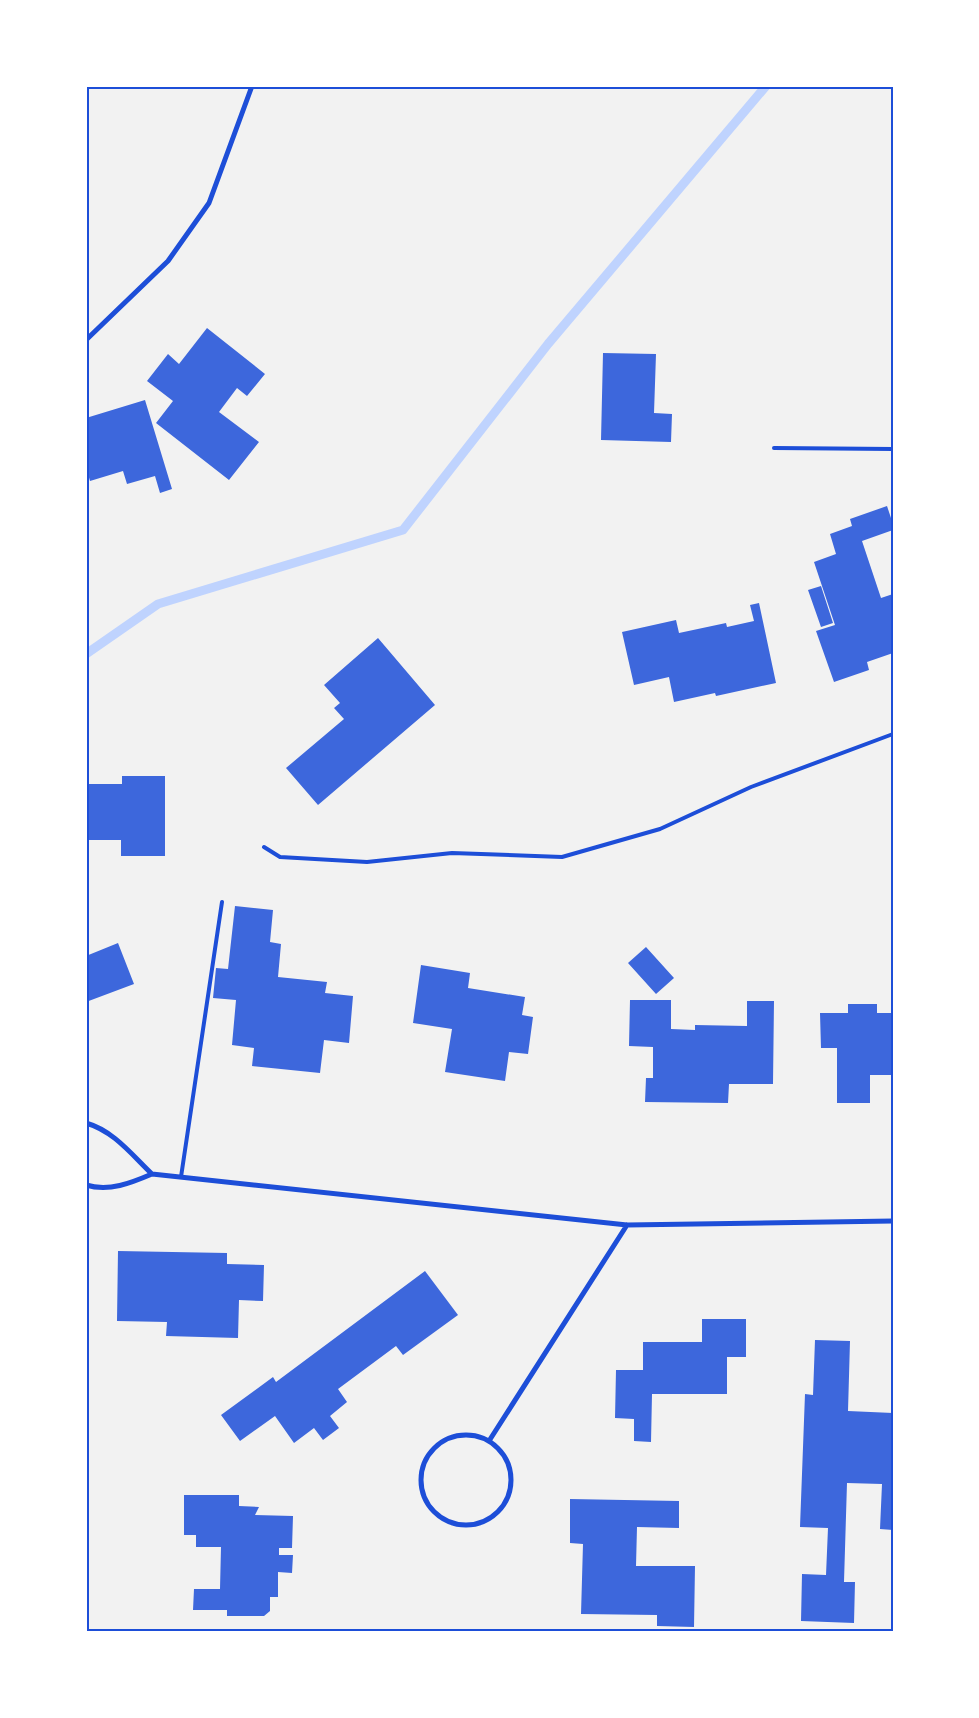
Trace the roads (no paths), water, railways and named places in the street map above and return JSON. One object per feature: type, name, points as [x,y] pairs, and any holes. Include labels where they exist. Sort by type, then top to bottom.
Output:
[{"type":"street","points":[[86,340],[168,261],[209,203],[252,86]]},
{"type":"street","points":[[86,1123],[114,1137],[152,1174]]},
{"type":"street","points":[[86,1185],[94,1187],[123,1186],[152,1174],[626,1225],[893,1221]]},
{"type":"street","points":[[489,1441],[626,1225]]},
{"type":"street","points":[[459,1435],[475,1435],[489,1441],[500,1450],[507,1462],[511,1476],[510,1490],[504,1504],[482,1522],[468,1525],[454,1523],[440,1517],[429,1506],[423,1492],[421,1477],[424,1462],[433,1449],[445,1439],[459,1435]]},
{"type":"lane","points":[[774,448],[893,449]]},
{"type":"lane","points":[[264,848],[280,857],[368,862],[452,853],[562,857],[660,829],[751,787],[893,734]]},
{"type":"lane","points":[[181,1177],[222,902]]},
{"type":"waterway","points":[[86,654],[158,604],[403,530],[548,344],[766,86]]}]
